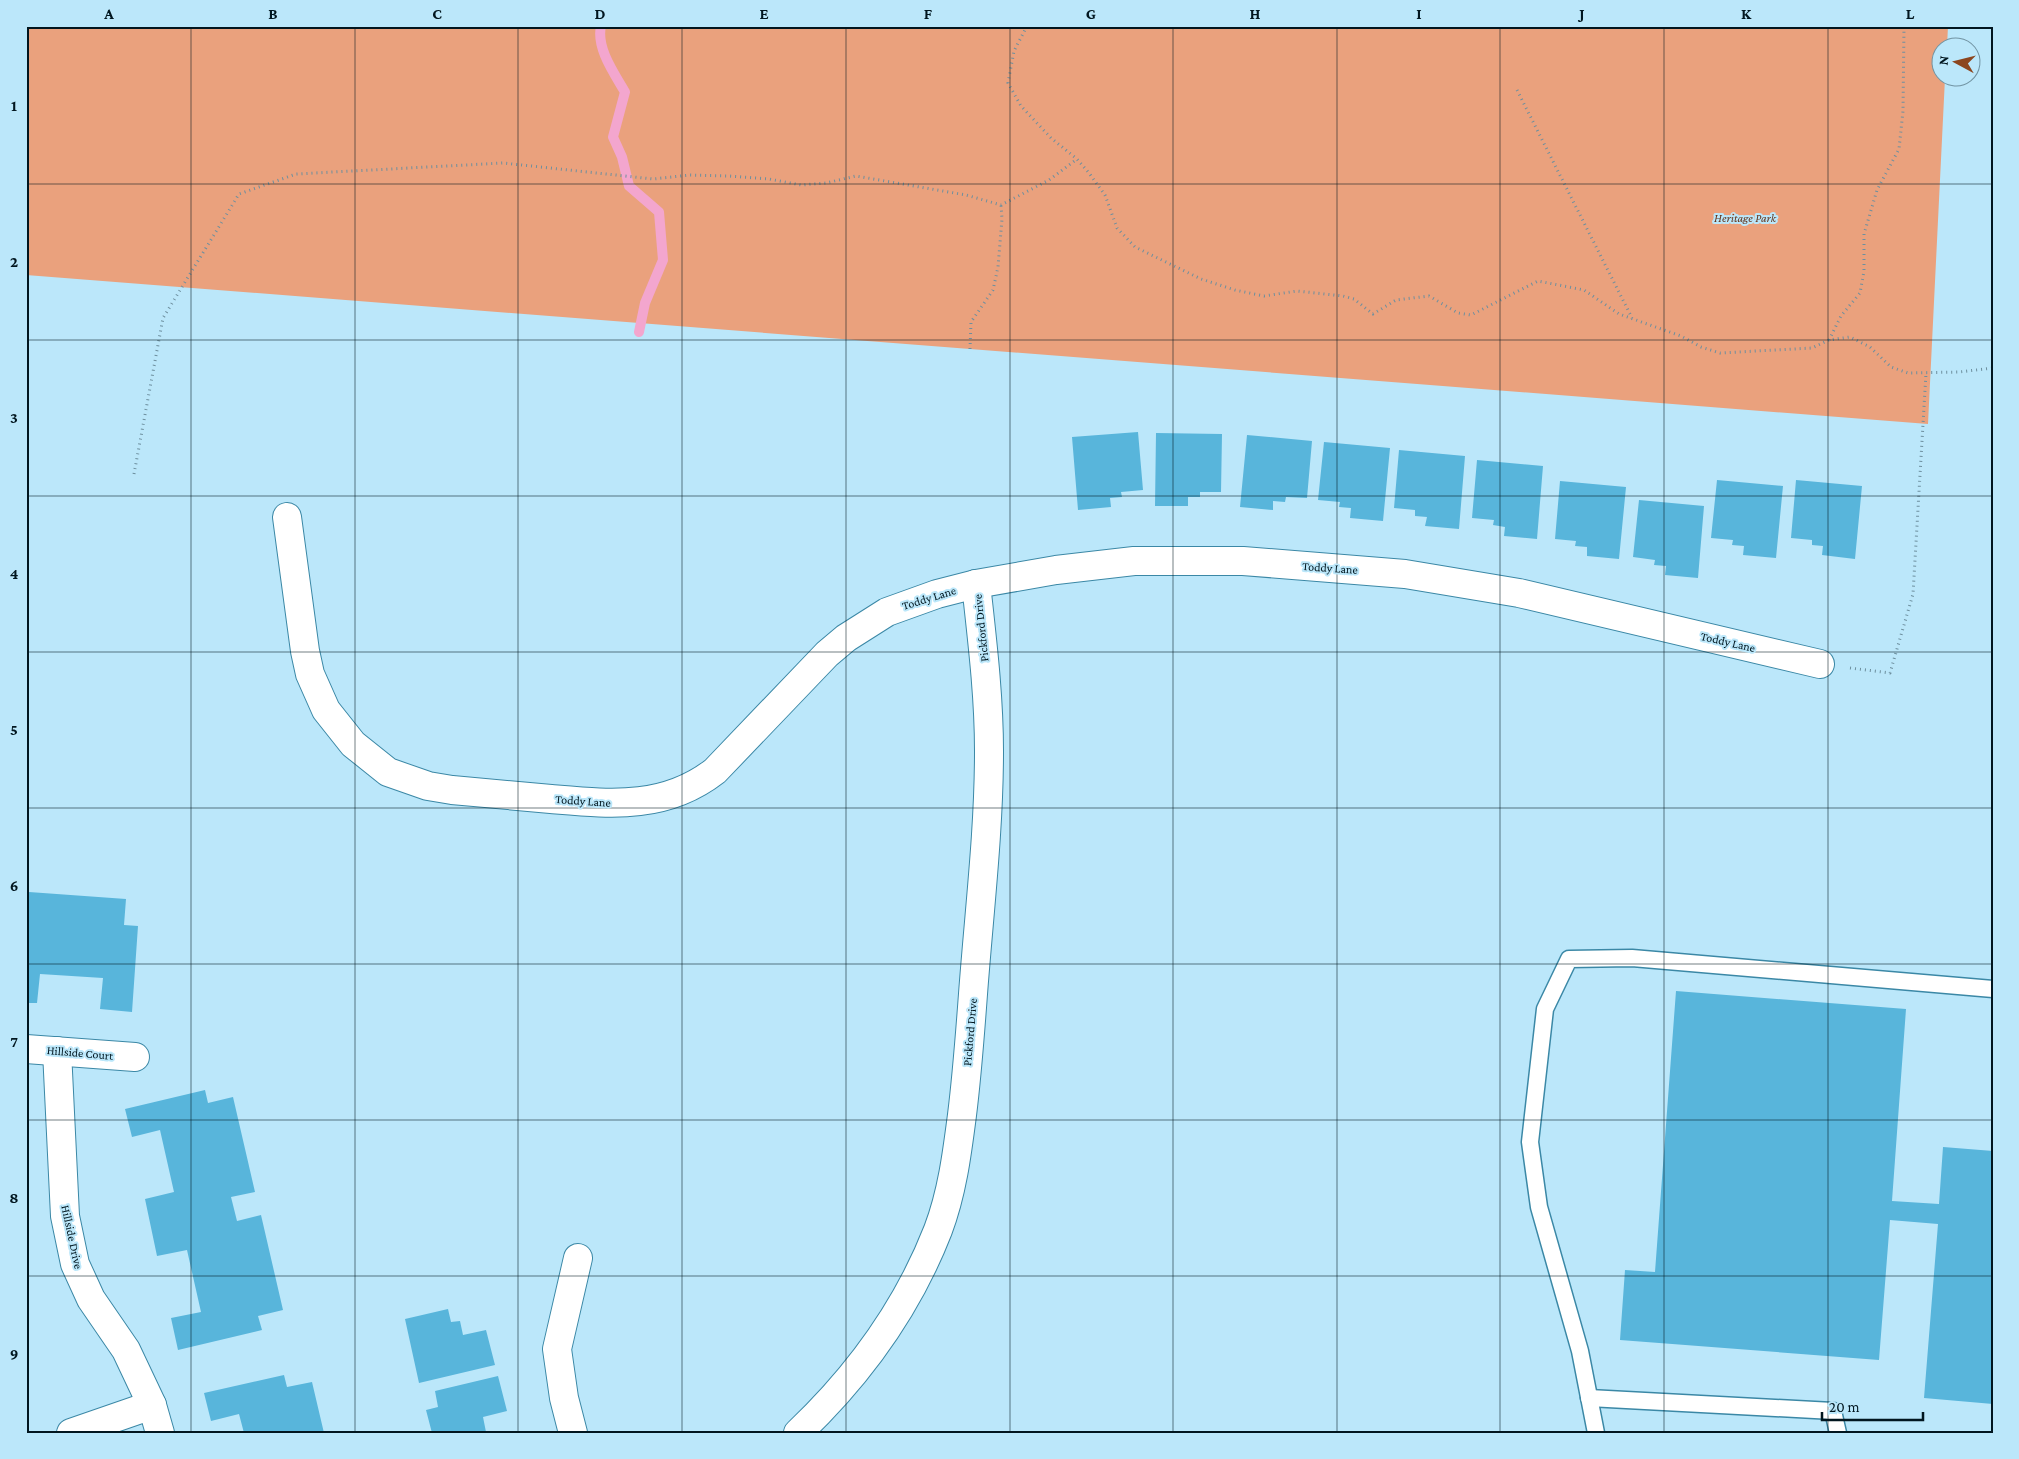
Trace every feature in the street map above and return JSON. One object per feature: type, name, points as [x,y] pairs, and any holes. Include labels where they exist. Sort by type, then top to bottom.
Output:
[{"type":"street","name":"Toddy Lane","points":[[287,517],[305,651],[310,674],[326,710],[354,744],[388,772],[421,784],[452,790],[622,804],[654,799],[686,790],[702,782],[716,771],[827,654],[846,638],[887,612],[938,594],[976,584],[1056,570],[1134,561],[1243,561],[1405,574],[1519,593],[1820,664]]},
{"type":"street","name":"Pickford Drive","points":[[798,1433],[816,1416],[872,1351],[899,1309],[921,1268],[938,1229],[950,1188],[958,1144],[969,1058],[988,787],[989,715],[976,584]]},
{"type":"street","name":"Hillside Court","points":[[26,1049],[135,1057]]},
{"type":"street","name":"Hillside Drive","points":[[57,1051],[65,1216],[75,1264],[91,1299],[126,1350],[152,1405],[160,1433]]},
{"type":"street","points":[[572,1433],[564,1398],[557,1349],[578,1258]]},
{"type":"street","points":[[71,1433],[152,1405]]},
{"type":"lane","points":[[1596,1433],[1580,1351],[1539,1207],[1530,1142],[1545,1009],[1569,959],[1632,958],[1993,989]]},
{"type":"lane","points":[[1589,1398],[1833,1411],[1838,1433]]},
{"type":"path","points":[[1027,26],[1014,51],[1008,83],[1021,106],[1052,138],[1077,159],[1105,195],[1117,228],[1135,247],[1201,280],[1264,296],[1297,291],[1343,296],[1354,299],[1373,314],[1396,300],[1429,296],[1458,313],[1471,315],[1538,281],[1584,290],[1619,314],[1682,336],[1701,347],[1720,353],[1812,348],[1830,340],[1850,337],[1870,347],[1891,367],[1908,373],[1959,372],[1993,368]]},
{"type":"path","points":[[1830,340],[1841,316],[1860,293],[1864,271],[1864,234],[1878,190],[1899,149],[1903,111],[1904,26]]},
{"type":"path","points":[[1517,90],[1632,318]]},
{"type":"path","points":[[134,474],[164,318],[239,194],[296,174],[503,162],[653,179],[690,175],[729,176],[769,179],[800,185],[826,183],[856,176],[966,195],[1001,205],[1049,180],[1077,159]]},
{"type":"path","points":[[970,349],[971,322],[993,290],[1002,219],[1001,205]]},
{"type":"path","points":[[1820,664],[1890,673],[1913,594],[1926,373]]},
{"type":"green space","name":"Heritage Park","points":[[26,26],[1948,26],[1947,38],[1932,38],[1932,88],[1945,88],[1928,424],[26,275]]},
{"type":"building","points":[[1138,432],[1143,490],[1121,492],[1122,497],[1110,498],[1111,507],[1078,510],[1072,437]]},
{"type":"building","points":[[1156,433],[1222,434],[1221,492],[1200,492],[1200,497],[1188,497],[1188,506],[1155,506]]},
{"type":"building","points":[[1247,435],[1312,441],[1307,498],[1286,497],[1285,502],[1273,501],[1273,510],[1240,507]]},
{"type":"building","points":[[1324,442],[1390,448],[1383,521],[1350,518],[1351,508],[1339,507],[1340,502],[1318,500]]},
{"type":"building","points":[[1399,450],[1465,456],[1459,529],[1425,526],[1427,517],[1415,516],[1415,510],[1394,508]]},
{"type":"building","points":[[1477,460],[1543,466],[1537,539],[1504,536],[1505,527],[1493,525],[1494,520],[1472,518]]},
{"type":"building","points":[[1717,480],[1783,486],[1776,558],[1743,555],[1744,546],[1732,545],[1733,540],[1711,538]]},
{"type":"building","points":[[1796,480],[1862,486],[1855,559],[1822,555],[1823,546],[1812,545],[1812,540],[1791,538]]},
{"type":"building","points":[[1560,481],[1626,487],[1619,559],[1587,556],[1587,547],[1575,546],[1576,541],[1555,539]]},
{"type":"building","points":[[1639,500],[1704,506],[1698,578],[1665,575],[1666,566],[1654,565],[1655,560],[1633,557]]},
{"type":"building","points":[[29,892],[126,899],[124,925],[138,926],[132,1012],[100,1009],[103,978],[40,974],[37,1003],[26,1003],[26,917]]},
{"type":"building","points":[[1676,991],[1906,1009],[1892,1201],[1939,1204],[1943,1147],[1993,1151],[1993,1404],[1924,1398],[1938,1224],[1890,1220],[1879,1360],[1620,1340],[1625,1270],[1655,1272]]},
{"type":"building","points":[[205,1090],[208,1103],[233,1097],[255,1192],[231,1197],[237,1221],[261,1215],[283,1310],[258,1316],[262,1330],[178,1350],[171,1318],[201,1312],[187,1250],[157,1256],[145,1199],[174,1192],[160,1130],[132,1137],[125,1109]]},
{"type":"building","points":[[448,1309],[451,1322],[460,1321],[463,1335],[486,1330],[495,1365],[419,1383],[405,1319]]},
{"type":"building","points":[[284,1375],[287,1387],[312,1382],[324,1433],[244,1433],[239,1414],[211,1421],[204,1393]]},
{"type":"building","points":[[498,1376],[507,1411],[483,1417],[486,1432],[432,1433],[426,1410],[438,1407],[435,1391]]},
{"type":"waterway","points":[[601,26],[600,34],[603,52],[625,92],[613,137],[622,157],[629,186],[659,212],[663,260],[645,303],[639,332]]}]
